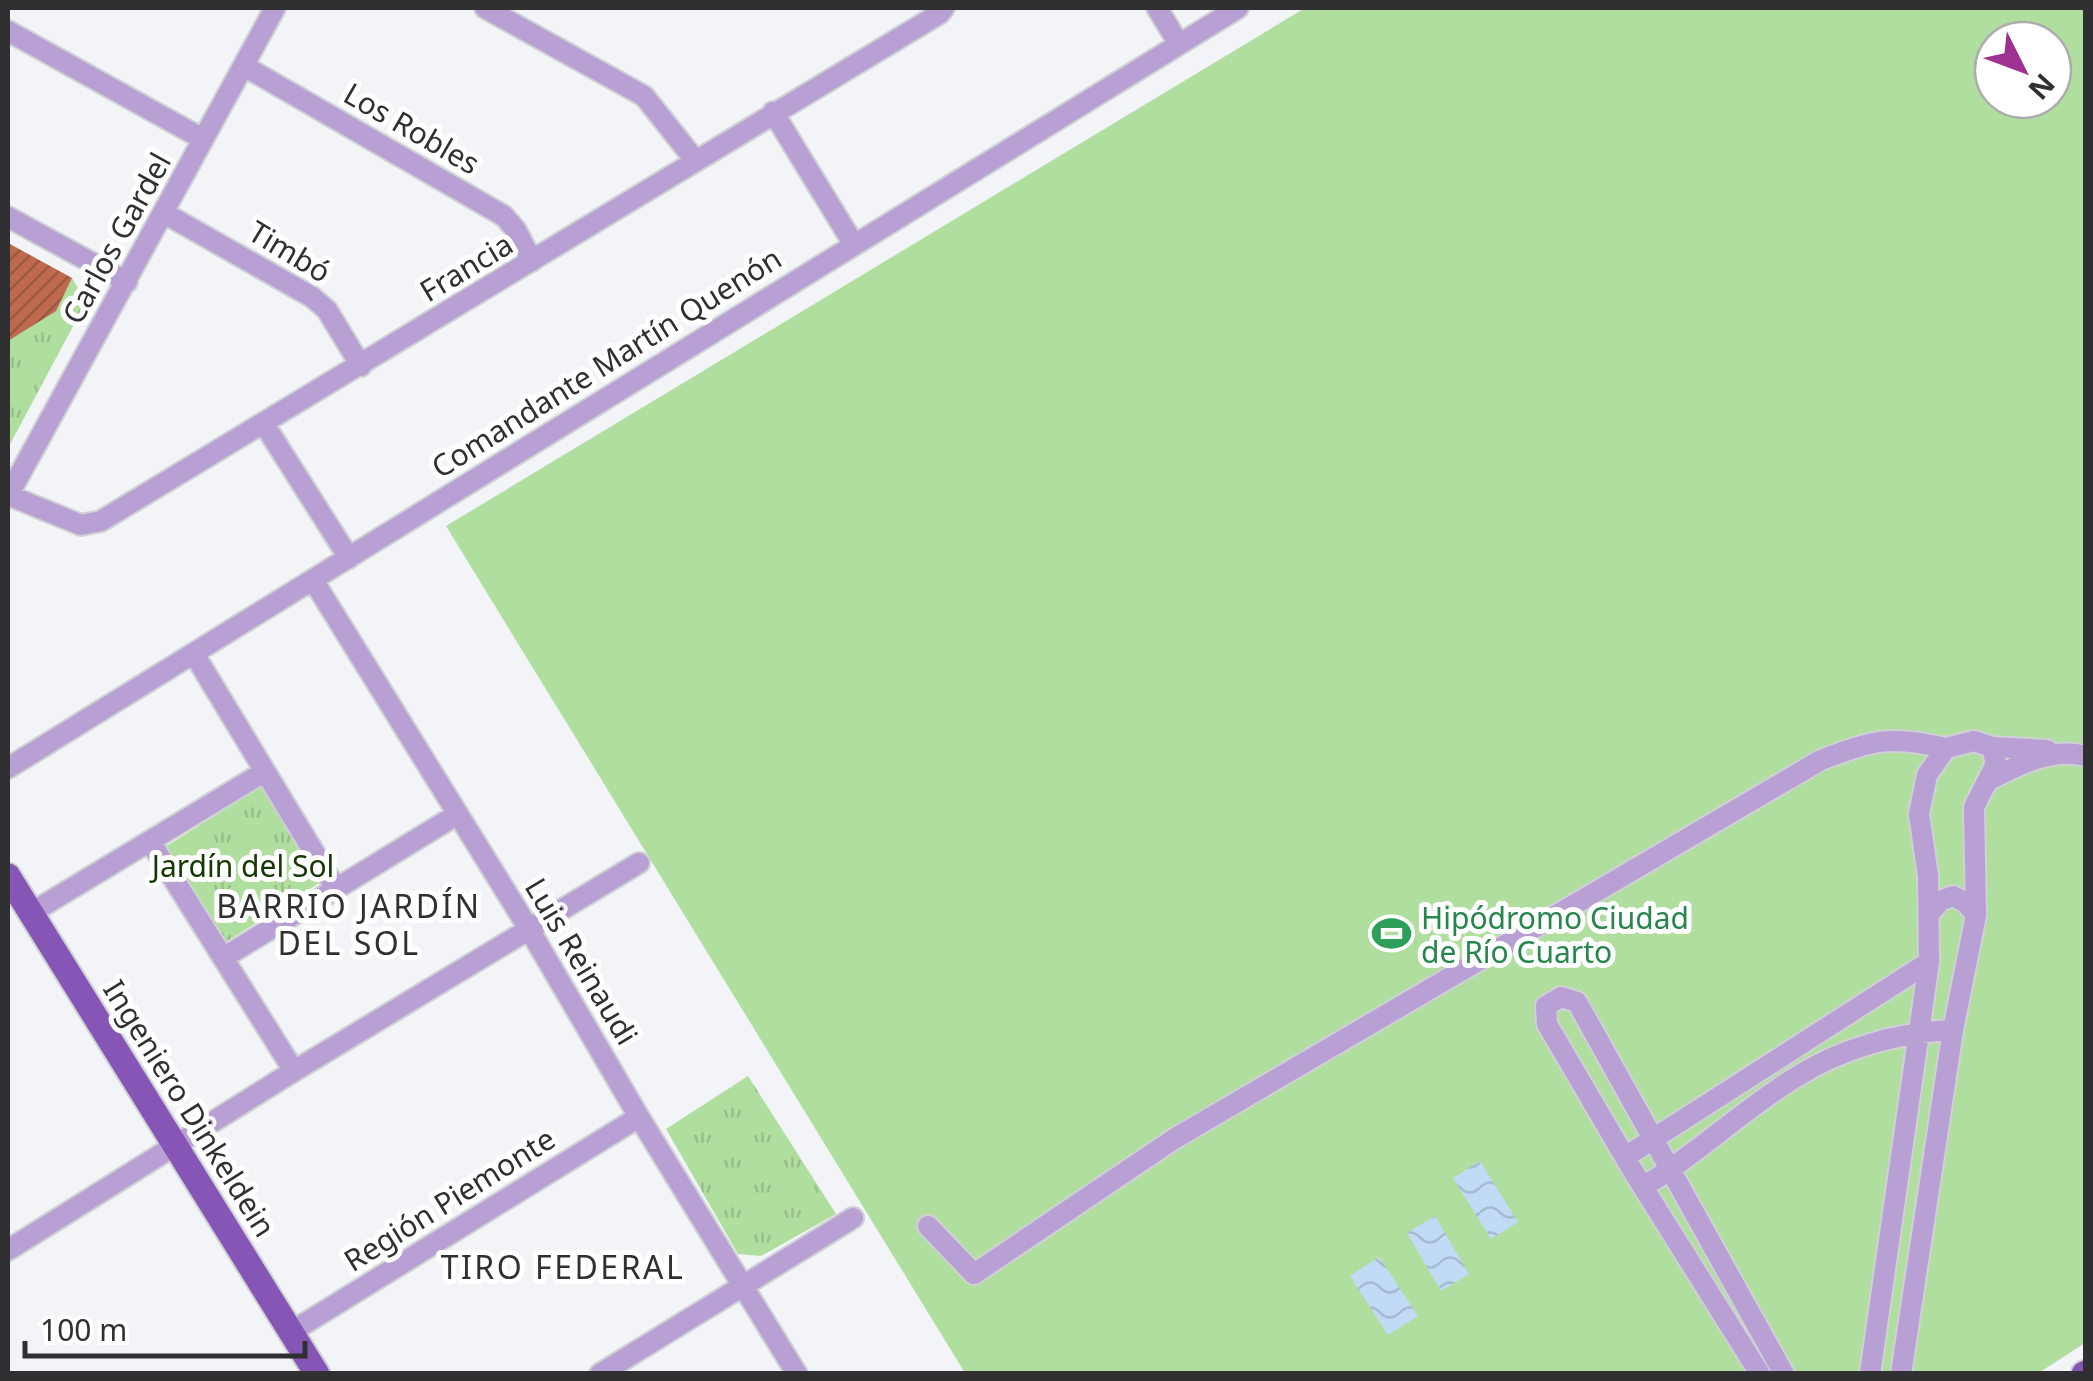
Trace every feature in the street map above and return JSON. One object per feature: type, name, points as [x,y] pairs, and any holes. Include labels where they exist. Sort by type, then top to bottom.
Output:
[{"type":"main road","name":"Ingeniero Dinkeldein","points":[[8,876],[317,1374]]},
{"type":"street","name":"Carlos Gardel","points":[[8,495],[275,8]]},
{"type":"street","points":[[485,8],[644,96],[695,160]]},
{"type":"street","name":"Francia","points":[[8,495],[81,525],[101,521],[944,8]]},
{"type":"street","points":[[1157,8],[1179,44]]},
{"type":"street","name":"Comandante Martín Quenón","points":[[8,768],[1238,8]]},
{"type":"street","points":[[8,31],[204,139]]},
{"type":"street","name":"Los Robles","points":[[244,66],[504,216],[532,261]]},
{"type":"street","points":[[773,112],[853,243]]},
{"type":"street","name":"Timbó","points":[[164,213],[312,297],[327,310],[361,366]]},
{"type":"street","points":[[8,217],[127,282]]},
{"type":"street","points":[[264,424],[349,558]]},
{"type":"street","name":"Luis Reinaudi","points":[[313,580],[797,1374]]},
{"type":"street","points":[[194,654],[335,887]]},
{"type":"street","points":[[928,1226],[974,1274],[1174,1139],[1821,760],[1878,741],[1905,739],[1946,748],[1974,741],[1992,747],[2077,754]]},
{"type":"street","points":[[1901,1374],[1953,1030],[1976,916],[1974,807],[1996,764],[1992,747]]},
{"type":"street","points":[[1870,1374],[1929,962],[1928,876],[1919,814],[1927,775],[1946,748]]},
{"type":"street","points":[[1989,780],[2022,763],[2077,754]]},
{"type":"street","points":[[31,913],[264,772]]},
{"type":"street","points":[[223,958],[458,814]]},
{"type":"street","points":[[151,843],[294,1071]]},
{"type":"street","points":[[8,1250],[638,862]]},
{"type":"street","points":[[1930,913],[1940,901],[1953,896],[1976,916]]},
{"type":"street","points":[[1625,1157],[1929,962]]},
{"type":"street","points":[[1760,1374],[1547,1024],[1546,1006],[1561,997],[1577,1002],[1784,1374]]},
{"type":"street","points":[[1643,1187],[1672,1170],[1794,1078],[1857,1048],[1920,1031],[1953,1030]]},
{"type":"street","name":"Región Piemonte","points":[[292,1332],[639,1117]]},
{"type":"street","points":[[600,1374],[853,1218]]},
{"type":"green space","name":"Hipódromo Ciudad de Río Cuarto","points":[[1305,8],[2085,8],[2085,1343],[2037,1374],[965,1373],[446,526]]},
{"type":"green space","points":[[8,243],[72,278],[86,302],[8,448]]},
{"type":"green space","name":"Jardín del Sol","points":[[262,786],[321,882],[224,943],[165,847]]},
{"type":"green space","points":[[748,1076],[836,1214],[761,1256],[738,1254],[666,1129]]},
{"type":"water","points":[[1480,1161],[1518,1222],[1491,1239],[1453,1178]]},
{"type":"water","points":[[1435,1216],[1469,1274],[1441,1291],[1407,1233]]},
{"type":"water","points":[[1379,1257],[1418,1316],[1388,1335],[1350,1276]]},
{"type":"building","points":[[8,243],[72,278],[56,311],[8,341]]},
{"type":"place","name":"Hipódromo Ciudad de Río Cuarto","points":[[1391,934]]},
{"type":"district","name":"BARRIO JARDÍN DEL SOL","points":[[349,924]]},
{"type":"district","name":"TIRO FEDERAL","points":[[563,1266]]}]
